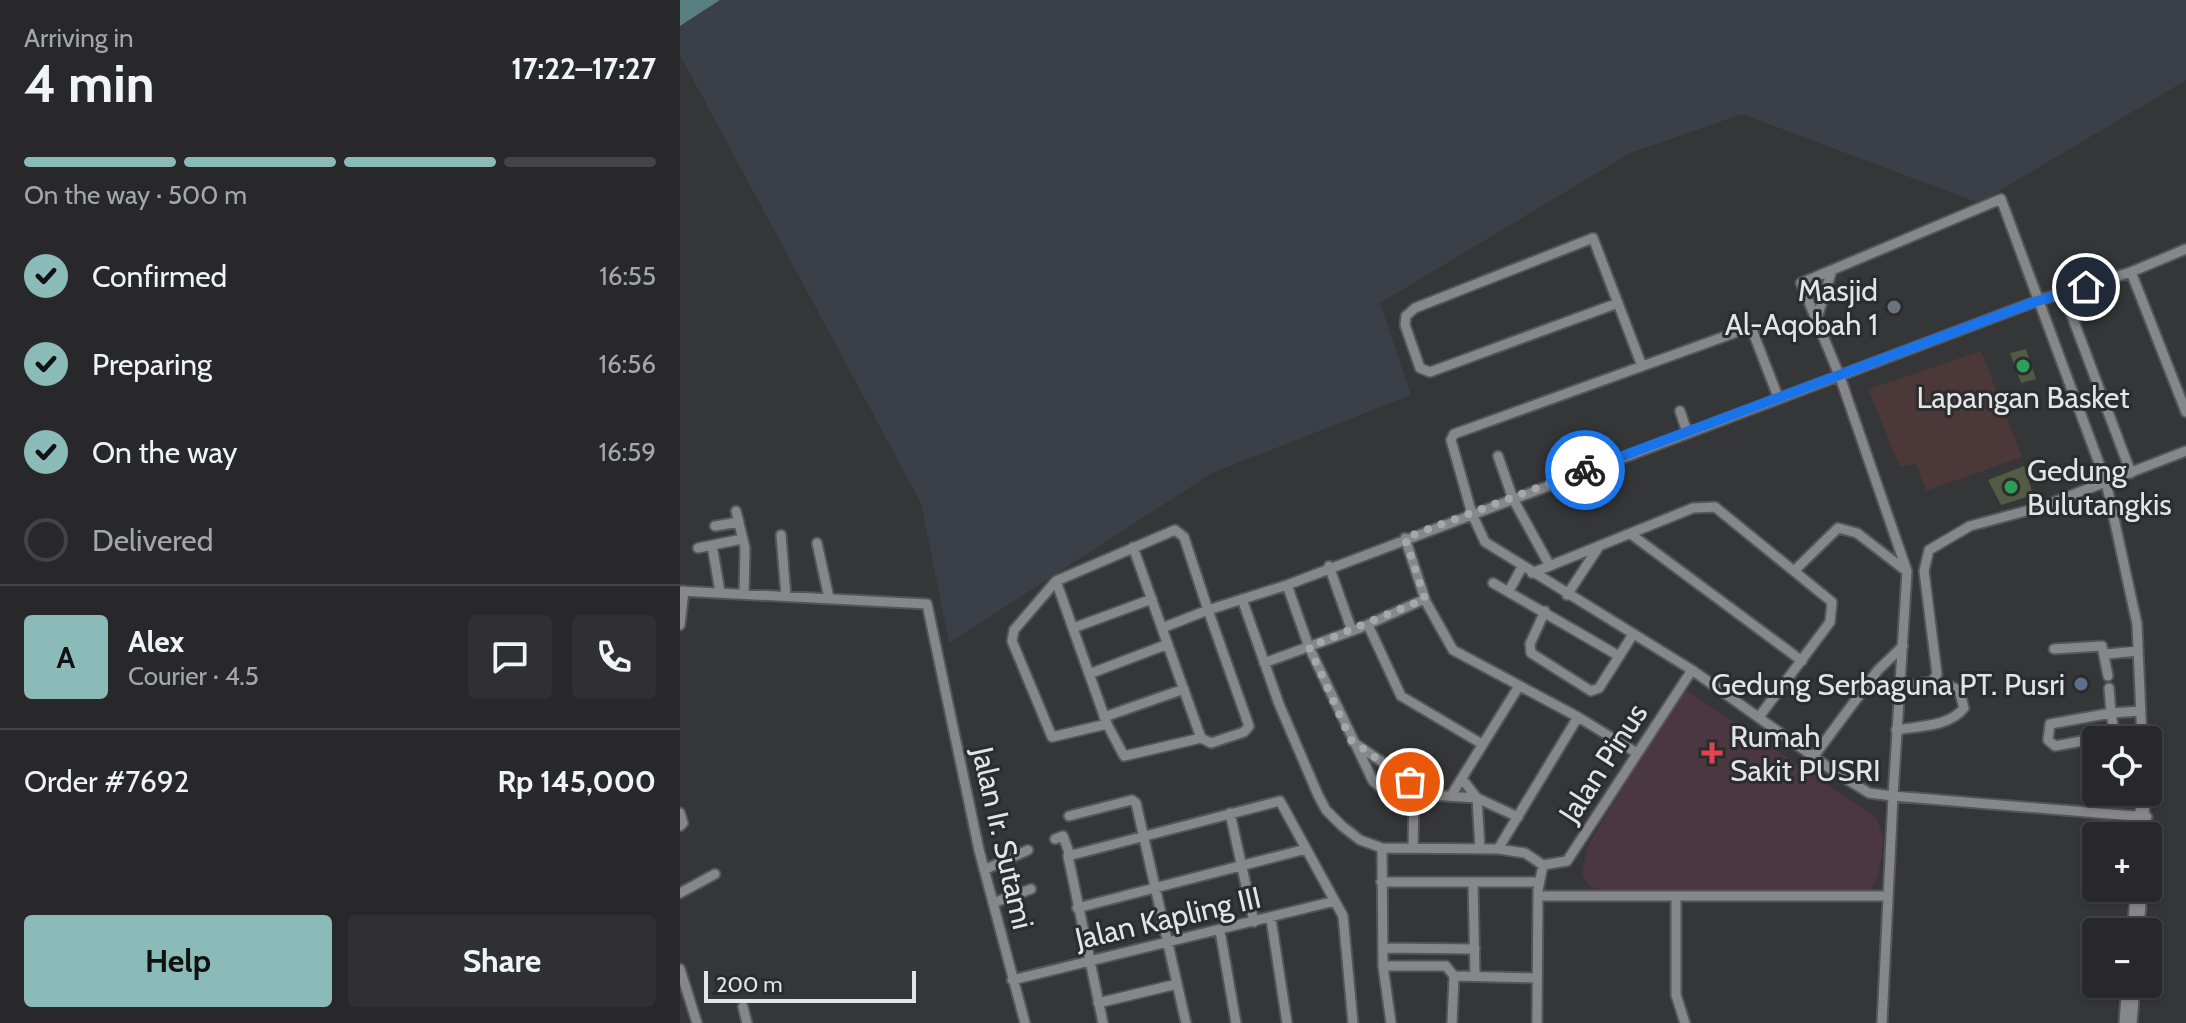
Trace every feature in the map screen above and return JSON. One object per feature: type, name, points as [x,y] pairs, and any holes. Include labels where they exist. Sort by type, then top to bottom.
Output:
[{"type":"street","points":[[1882,1023],[1886,896],[1907,571],[1840,377],[1801,283],[2001,199],[2106,482],[2137,624],[2142,726]]},
{"type":"street","points":[[1618,303],[1430,372],[1420,368],[1405,325],[1406,316],[1415,308],[1593,238],[1618,303],[1642,366]]},
{"type":"street","points":[[1162,628],[1287,585],[1329,566],[1778,397],[1840,377],[2037,301],[2131,272],[2186,249]]},
{"type":"street","points":[[1817,318],[1832,270]]},
{"type":"street","points":[[2131,272],[2186,412]]},
{"type":"street","points":[[2064,295],[2131,473]]},
{"type":"street","points":[[1778,397],[1751,327],[1451,437],[1472,514],[1485,542],[1632,636],[1692,670],[1869,793],[2143,817]]},
{"type":"street","points":[[1680,411],[1687,432]]},
{"type":"street","points":[[1935,680],[1937,660],[1924,571],[1929,550],[1970,526],[2016,516],[2186,451]]},
{"type":"street","points":[[1498,456],[1513,499],[1550,566]]},
{"type":"street","points":[[1532,573],[1693,508],[1715,507],[1830,597],[1834,610],[1830,622],[1759,717]]},
{"type":"street","points":[[736,511],[742,539],[744,594]]},
{"type":"street","points":[[715,526],[739,522]]},
{"type":"street","points":[[1796,569],[1838,528],[1857,533],[1907,571]]},
{"type":"street","points":[[1056,581],[1105,721],[1128,758],[1201,738],[1211,743],[1244,732],[1249,726],[1197,572],[1179,532],[1170,530],[1056,581],[1014,630],[1012,641],[1052,737],[1105,721],[1184,689]]},
{"type":"street","points":[[781,535],[786,596]]},
{"type":"street","points":[[1632,535],[1802,661]]},
{"type":"street","points":[[1878,549],[1895,537]]},
{"type":"street","points":[[1405,538],[1425,599],[1453,650],[1578,717],[1637,753]]},
{"type":"street","points":[[698,548],[742,539]]},
{"type":"street","points":[[680,625],[682,591],[829,598],[817,543]]},
{"type":"street","points":[[712,545],[720,592]]},
{"type":"street","points":[[1133,547],[1201,738]]},
{"type":"street","points":[[1567,595],[1598,548]]},
{"type":"street","points":[[1329,566],[1352,631]]},
{"type":"street","points":[[1509,591],[1522,567]]},
{"type":"street","points":[[1493,583],[1619,656]]},
{"type":"street","points":[[1287,585],[1309,647],[1351,740],[1379,787],[1414,795],[1452,794],[1477,798],[1518,817]]},
{"type":"street","name":"Jalan Ir. Sutami","points":[[829,598],[927,604],[984,870],[1025,1023]]},
{"type":"street","points":[[1073,628],[1152,599]]},
{"type":"street","points":[[1242,599],[1264,663],[1326,810],[1360,840],[1382,848],[1498,849],[1525,853],[1543,865],[1538,896],[1537,1023]]},
{"type":"street","points":[[1264,663],[1368,625],[1425,599]]},
{"type":"street","points":[[1545,611],[1530,649],[1557,672],[1596,691],[1632,636]]},
{"type":"street","points":[[1368,625],[1401,696],[1482,744]]},
{"type":"street","points":[[1089,674],[1168,644]]},
{"type":"street","points":[[1814,756],[1878,670],[1903,646]]},
{"type":"street","points":[[2054,649],[2102,646],[2107,654],[2108,676]]},
{"type":"street","points":[[2107,654],[2138,651]]},
{"type":"street","name":"Jalan Pinus","points":[[1543,865],[1567,861],[1575,852],[1692,670]]},
{"type":"street","points":[[1896,730],[1937,724],[1958,716],[1964,708],[1959,690],[1935,680],[1898,686]]},
{"type":"street","points":[[1452,794],[1519,686]]},
{"type":"street","points":[[2109,688],[2111,713],[2114,731],[2109,736],[2055,746],[2048,740],[2050,724],[2111,713],[2141,711]]},
{"type":"street","points":[[1498,849],[1578,717]]},
{"type":"street","points":[[1351,740],[1430,795]]},
{"type":"street","points":[[1463,780],[1477,798],[1480,849]]},
{"type":"street","points":[[1413,848],[1414,795]]},
{"type":"street","points":[[1069,816],[1135,801],[1186,1023]]},
{"type":"street","points":[[1103,1023],[1066,859],[1070,855],[1280,801],[1343,916],[1349,1022]]},
{"type":"street","points":[[2143,806],[2144,822]]},
{"type":"street","points":[[680,813],[683,823],[680,826]]},
{"type":"street","points":[[1230,813],[1254,922]]},
{"type":"street","points":[[2142,822],[2143,817]]},
{"type":"street","points":[[1055,839],[1063,836],[1070,855]]},
{"type":"street","points":[[1382,848],[1383,966],[1391,1023]]},
{"type":"street","points":[[1077,908],[1306,849]]},
{"type":"street","points":[[984,870],[1028,850]]},
{"type":"street","points":[[680,893],[715,874]]},
{"type":"street","points":[[1381,882],[1539,882]]},
{"type":"street","points":[[1473,882],[1475,976]]},
{"type":"street","points":[[993,903],[1031,889]]},
{"type":"street","points":[[1538,896],[1886,896]]},
{"type":"street","points":[[1676,897],[1676,995],[1685,1023]]},
{"type":"street","name":"Jalan Kapling III","points":[[1012,980],[1335,901]]},
{"type":"street","points":[[1271,919],[1287,1023]]},
{"type":"street","points":[[1220,931],[1236,1023]]},
{"type":"street","points":[[1383,948],[1475,949]]},
{"type":"street","points":[[1383,966],[1446,966],[1454,976],[1452,1023]]},
{"type":"street","points":[[680,969],[684,1000],[697,1023]]},
{"type":"street","points":[[1454,976],[1537,978]]},
{"type":"street","points":[[1098,1003],[1177,984]]},
{"type":"street","points":[[2124,1023],[2126,998]]},
{"type":"street","points":[[2132,1023],[2134,998]]},
{"type":"street","points":[[743,1007],[747,1023]]},
{"type":"shaded area","points":[[720,0],[2186,0],[2186,80],[1979,203],[1742,114],[1630,153],[1380,303],[1411,395],[1212,473],[949,643],[921,503],[680,55],[680,26]]},
{"type":"shaded area","points":[[1981,351],[2022,457],[1926,491],[1916,463],[1900,467],[1868,389]]},
{"type":"shaded area","name":"Rumah Sakit PUSRI","points":[[1683,688],[1876,817],[1883,837],[1882,853],[1878,876],[1869,891],[1815,894],[1604,891],[1590,886],[1582,875],[1587,847]]},
{"type":"green space","name":"Lapangan Basket","points":[[2026,349],[2036,379],[2021,383],[2010,353]]},
{"type":"green space","name":"Gedung Bulutangkis","points":[[2024,466],[2033,495],[2001,505],[1988,480]]},
{"type":"water","points":[[680,0],[720,0],[680,26]]},
{"type":"way so far","points":[[1410,782],[1351,740],[1309,647],[1425,599],[1405,538],[1585,470]]},
{"type":"place","name":"Masjid Al-Aqobah 1","points":[[1894,307]]},
{"type":"place","name":"Lapangan Basket","points":[[2023,366]]},
{"type":"place","name":"Gedung Bulutangkis","points":[[2011,487]]},
{"type":"place","name":"Gedung Serbaguna PT. Pusri","points":[[2081,684]]},
{"type":"place","name":"Rumah Sakit PUSRI","points":[[1712,753]]},
{"type":"route","points":[[1585,470],[2037,301],[2086,287]]}]
